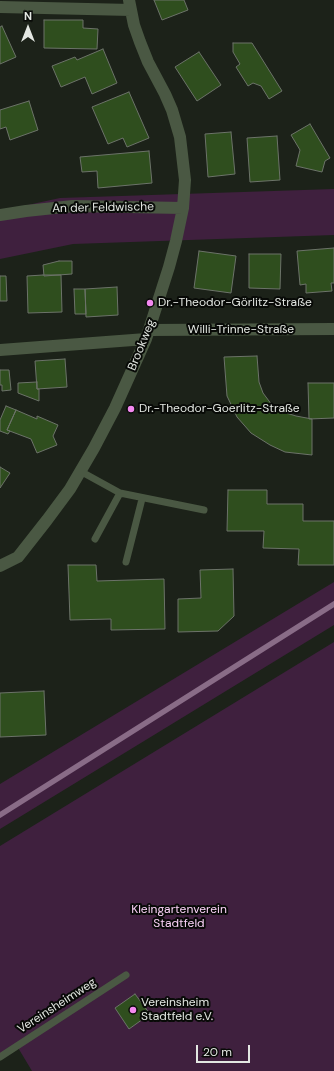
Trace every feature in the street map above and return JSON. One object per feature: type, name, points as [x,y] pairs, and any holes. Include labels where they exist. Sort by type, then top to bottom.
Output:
[{"type":"street","points":[[0,7],[130,5]]},
{"type":"street","name":"Brookweg","points":[[0,566],[18,557],[48,520],[94,448],[115,408],[148,334],[169,267],[183,208],[185,167],[180,137],[172,110],[148,62],[140,42],[134,25],[130,5]]},
{"type":"street","name":"An der Feldwische","points":[[0,215],[73,206],[183,208]]},
{"type":"street","name":"Willi-Trinne-Straße","points":[[148,334],[334,329]]},
{"type":"street","points":[[0,350],[148,334]]},
{"type":"lane","points":[[80,471],[120,494],[204,510]]},
{"type":"lane","points":[[95,539],[120,494]]},
{"type":"lane","points":[[126,562],[142,499]]},
{"type":"lane","name":"Vereinsheimweg","points":[[0,1057],[126,974]]},
{"type":"green space","points":[[334,189],[334,235],[73,244],[0,259],[0,211],[60,198]]},
{"type":"green space","points":[[334,582],[334,625],[0,829],[0,784]]},
{"type":"green space","name":"Kleingartenverein Stadtfeld","points":[[334,642],[334,1071],[32,1071],[17,1046],[0,1056],[0,846]]},
{"type":"building","points":[[154,0],[184,0],[188,10],[162,20]]},
{"type":"building","points":[[44,20],[83,20],[83,28],[98,29],[97,49],[44,48]]},
{"type":"building","points":[[2,26],[16,57],[0,64],[0,27]]},
{"type":"building","points":[[233,43],[252,43],[282,91],[269,99],[261,86],[253,83],[248,86],[236,67],[240,64],[233,52]]},
{"type":"building","points":[[103,49],[117,83],[92,94],[85,77],[61,87],[52,66],[75,57],[77,60]]},
{"type":"building","points":[[199,52],[221,85],[197,101],[175,67]]},
{"type":"building","points":[[129,92],[149,138],[127,147],[123,138],[108,144],[92,107]]},
{"type":"building","points":[[29,101],[38,130],[10,140],[6,127],[0,129],[0,110]]},
{"type":"building","points":[[310,124],[330,158],[325,161],[322,172],[296,166],[300,150],[291,135]]},
{"type":"building","points":[[231,132],[235,174],[208,177],[205,134]]},
{"type":"building","points":[[277,136],[280,180],[250,182],[247,138]]},
{"type":"building","points":[[149,151],[152,183],[98,188],[97,171],[82,172],[80,157]]},
{"type":"building","points":[[334,248],[334,283],[331,283],[332,291],[306,293],[306,284],[300,285],[297,251]]},
{"type":"building","points":[[199,251],[236,256],[231,293],[194,288]]},
{"type":"building","points":[[249,254],[281,254],[280,289],[249,288]]},
{"type":"building","points":[[59,261],[72,261],[72,274],[44,276],[43,265]]},
{"type":"building","points":[[61,275],[62,312],[28,313],[27,276]]},
{"type":"building","points":[[0,276],[6,276],[7,301],[0,301]]},
{"type":"building","points":[[117,287],[118,315],[86,317],[85,289]]},
{"type":"building","points":[[74,289],[85,289],[86,314],[75,314]]},
{"type":"building","points":[[257,356],[259,382],[263,393],[272,405],[283,412],[312,419],[312,455],[285,452],[270,445],[251,433],[237,417],[227,396],[224,357]]},
{"type":"building","points":[[65,359],[67,387],[37,389],[35,361]]},
{"type":"building","points":[[0,370],[9,370],[11,390],[2,391],[2,385],[0,385]]},
{"type":"building","points":[[37,382],[37,389],[39,389],[39,401],[18,393],[18,383]]},
{"type":"building","points":[[308,383],[334,383],[334,418],[309,419]]},
{"type":"building","points":[[6,406],[16,410],[7,430],[10,431],[8,434],[0,431],[0,420]]},
{"type":"building","points":[[16,410],[37,419],[37,416],[58,425],[53,436],[57,445],[37,453],[31,439],[7,430]]},
{"type":"building","points":[[0,467],[10,473],[0,488]]},
{"type":"building","points":[[228,490],[267,490],[267,504],[303,504],[303,521],[334,521],[334,565],[298,565],[299,549],[263,548],[264,531],[227,531]]},
{"type":"building","points":[[68,565],[96,565],[97,581],[164,579],[165,629],[111,630],[111,619],[70,620]]},
{"type":"building","points":[[233,569],[234,616],[218,631],[178,632],[178,599],[201,598],[200,570]]},
{"type":"building","points":[[44,691],[46,735],[0,737],[0,693]]},
{"type":"building","points":[[135,994],[150,1014],[129,1029],[115,1008]]},
{"type":"waterway","points":[[0,815],[334,604]]},
{"type":"place","name":"Dr.-Theodor-Görlitz-Straße","points":[[150,303]]},
{"type":"place","name":"Dr.-Theodor-Goerlitz-Straße","points":[[131,409]]},
{"type":"place","name":"Vereinsheim Stadtfeld e.V.","points":[[133,1010]]}]
